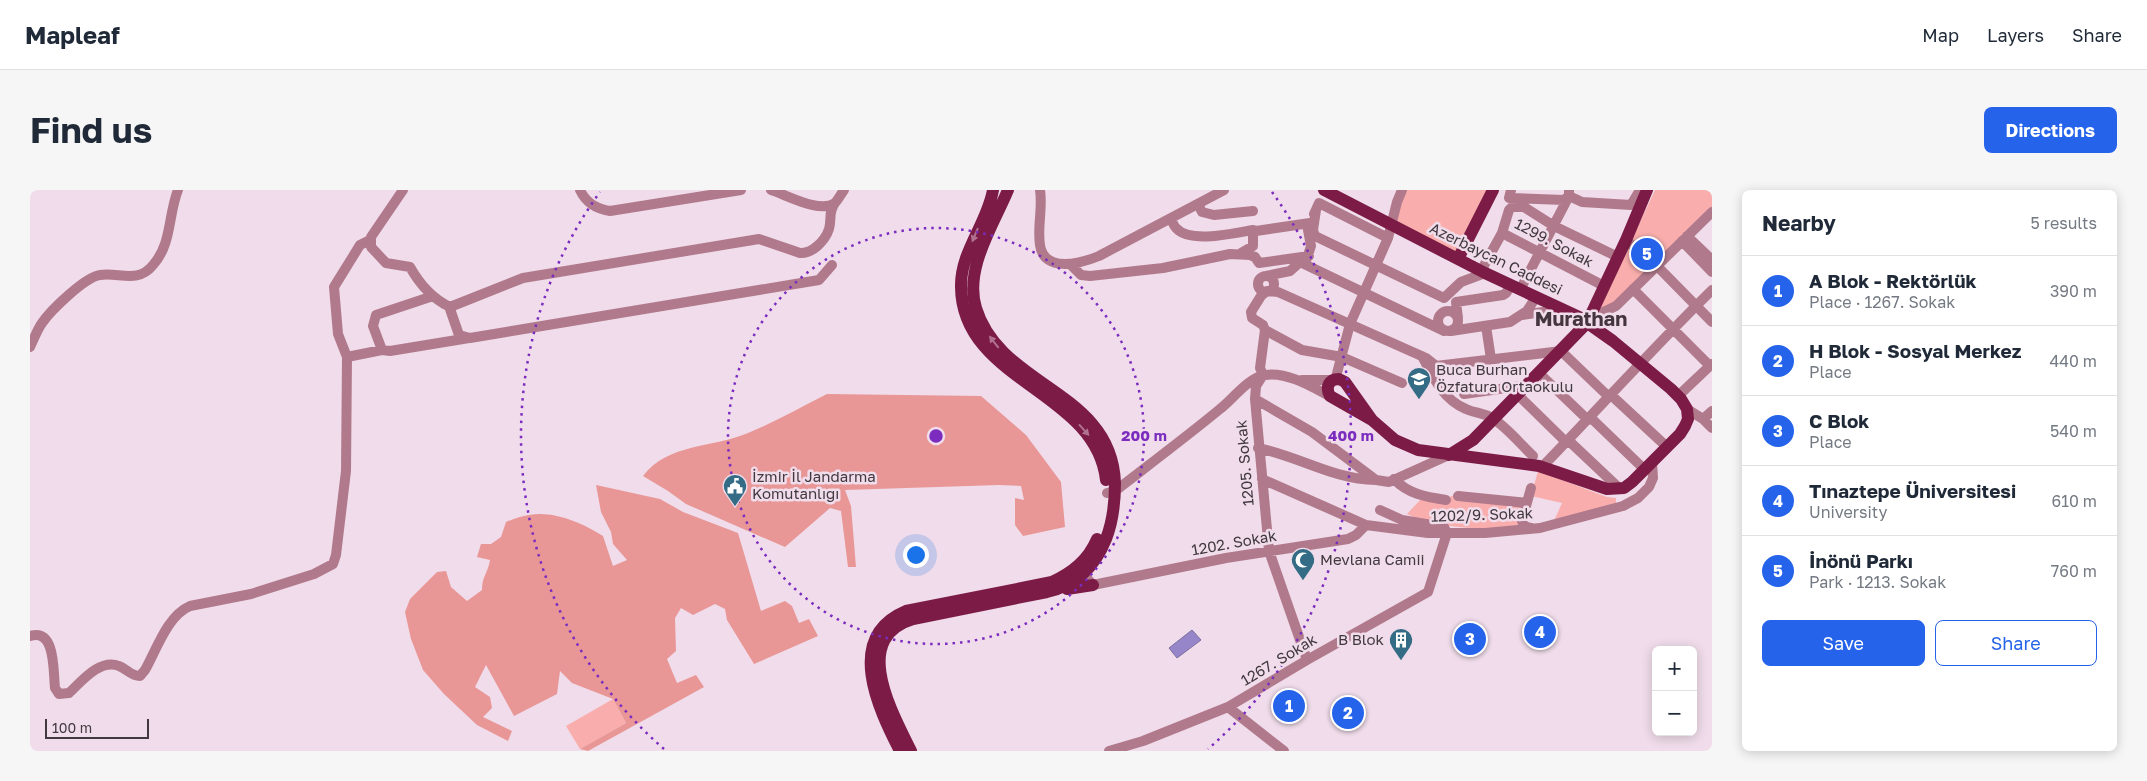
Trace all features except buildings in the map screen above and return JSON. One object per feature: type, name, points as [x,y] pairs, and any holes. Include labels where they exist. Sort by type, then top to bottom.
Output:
[{"type":"main road","points":[[993,190],[963,265],[961,290],[966,316],[979,341],[992,355],[1088,433],[1104,465],[1111,492]]},
{"type":"main road","points":[[1008,190],[975,267],[972,294],[976,310],[991,338],[1005,354],[1085,414],[1098,429],[1110,454],[1114,474],[1111,492],[1098,536],[1083,568],[1066,586],[1047,592]]},
{"type":"main road","name":"Azerbaycan Caddesi","points":[[1324,190],[1340,194],[1391,224],[1483,272],[1579,317],[1589,319],[1678,396],[1687,409]]},
{"type":"main road","points":[[1458,259],[1492,190]]},
{"type":"main road","points":[[1449,455],[1473,440],[1561,351],[1589,319],[1647,190]]},
{"type":"main road","points":[[1372,420],[1342,380],[1333,380],[1328,384],[1327,390],[1333,398],[1372,420],[1402,444],[1418,450],[1542,467],[1597,486],[1615,490],[1624,488],[1667,447],[1685,426],[1688,419],[1687,409]]},
{"type":"main road","points":[[1333,398],[1340,398],[1346,395],[1347,385]]},
{"type":"main road","points":[[900,751],[882,710],[870,669],[872,646],[882,627],[893,617],[906,611],[1052,582],[1083,568]]},
{"type":"main road","points":[[911,751],[892,710],[880,672],[879,654],[889,631],[913,618],[1098,583]]},
{"type":"street","points":[[30,347],[46,317],[91,278],[100,274],[126,277],[140,275],[153,266],[166,242],[178,190]]},
{"type":"street","points":[[30,636],[35,634],[44,637],[50,642],[55,688],[59,694],[64,695],[69,693],[93,671],[106,664],[118,665],[134,676],[140,676],[174,617],[181,610],[190,606],[251,594],[314,574],[333,564],[336,555],[346,471],[347,357],[338,334],[334,310],[334,287],[360,245],[370,240],[403,190]]},
{"type":"street","points":[[580,190],[588,202],[596,207],[610,211],[741,190]]},
{"type":"street","points":[[771,190],[818,206],[827,206],[835,202]]},
{"type":"street","points":[[450,307],[523,278],[759,239],[800,253],[806,253],[813,250],[828,232],[830,212],[844,190]]},
{"type":"street","points":[[1040,190],[1042,203],[1040,242],[1042,251],[1047,259],[1054,263],[1070,264],[1099,256],[1224,190]]},
{"type":"street","points":[[1291,379],[1333,380],[1336,377],[1350,324],[1388,238],[1402,190]]},
{"type":"street","points":[[1569,193],[1582,202],[1631,205],[1640,190]]},
{"type":"street","points":[[1502,233],[1509,210],[1510,194],[1564,200],[1569,193]]},
{"type":"street","points":[[1447,331],[1456,328],[1458,318],[1456,302],[1502,294],[1516,288],[1540,253],[1569,193]]},
{"type":"street","points":[[1307,260],[1311,246],[1307,231],[1319,203],[1388,238]]},
{"type":"street","points":[[1198,204],[1202,212],[1211,215],[1253,211]]},
{"type":"street","points":[[1509,210],[1512,207],[1524,207],[1554,226],[1618,257]]},
{"type":"street","points":[[1316,210],[1313,230],[1315,236],[1444,298]]},
{"type":"street","points":[[1589,319],[1610,310],[1712,212]]},
{"type":"street","points":[[1171,218],[1176,228],[1192,235],[1214,236],[1310,223]]},
{"type":"street","points":[[1241,253],[1253,246],[1255,231]]},
{"type":"street","name":"1299. Sokak","points":[[1483,272],[1502,233],[1604,286]]},
{"type":"street","points":[[1685,239],[1712,260]]},
{"type":"street","points":[[1685,239],[1712,272]]},
{"type":"street","points":[[370,240],[370,247],[386,263],[410,267],[415,276],[433,296],[450,307],[459,334],[470,338]]},
{"type":"street","points":[[1626,240],[1657,266],[1712,322]]},
{"type":"street","points":[[1070,264],[1081,275],[1090,276],[1158,269],[1222,254],[1241,253],[1255,257],[1259,263],[1307,260],[1365,292],[1447,331],[1510,322],[1527,311],[1536,297]]},
{"type":"street","points":[[1307,260],[1300,262],[1290,271],[1259,279],[1260,289],[1278,292],[1429,359],[1436,366],[1561,351],[1667,447]]},
{"type":"street","points":[[347,357],[819,280],[832,265]]},
{"type":"street","points":[[1447,331],[1437,323],[1444,298],[1462,282],[1483,272]]},
{"type":"street","points":[[1633,289],[1711,365],[1678,396]]},
{"type":"street","points":[[1542,467],[1641,364],[1672,328],[1712,290]]},
{"type":"street","points":[[1263,375],[1260,368],[1265,330],[1263,325],[1255,322],[1251,315],[1261,296],[1267,291]]},
{"type":"street","points":[[382,350],[372,326],[376,315],[433,296]]},
{"type":"street","points":[[1441,313],[1451,311],[1458,318]]},
{"type":"street","points":[[1520,315],[1538,312],[1553,315]]},
{"type":"street","points":[[1486,326],[1490,359]]},
{"type":"street","points":[[1265,330],[1302,350],[1342,357],[1402,383]]},
{"type":"street","points":[[1422,356],[1436,383],[1448,397],[1467,410],[1480,412],[1494,419],[1532,456]]},
{"type":"street","points":[[1342,357],[1344,379],[1347,385]]},
{"type":"street","points":[[1539,373],[1589,418],[1648,465]]},
{"type":"street","points":[[1111,492],[1221,408],[1254,379],[1263,375],[1273,374],[1291,379],[1333,398]]},
{"type":"street","name":"1205. Sokak","points":[[1263,375],[1256,386],[1255,398],[1258,448],[1269,551],[1307,660]]},
{"type":"street","points":[[1464,394],[1528,385]]},
{"type":"street","points":[[1518,395],[1620,489]]},
{"type":"street","points":[[1255,398],[1312,432],[1376,480]]},
{"type":"street","name":"Azerbaycan Caddesi","points":[[1687,409],[1703,419],[1712,428]]},
{"type":"street","points":[[1703,419],[1712,411]]},
{"type":"street","points":[[1258,448],[1289,455],[1336,475],[1389,482],[1449,455]]},
{"type":"street","name":"1202/9. Sokak","points":[[1262,479],[1366,525],[1447,533],[1493,532],[1531,528],[1611,510],[1634,501],[1642,495],[1653,478],[1648,465]]},
{"type":"street","points":[[1394,479],[1403,488],[1417,494],[1446,500]]},
{"type":"street","points":[[1531,488],[1523,524],[1531,528]]},
{"type":"street","points":[[1458,496],[1527,503]]},
{"type":"street","points":[[1380,510],[1402,520],[1444,527],[1447,533]]},
{"type":"street","name":"1202. Sokak","points":[[1098,583],[1269,551],[1348,539],[1356,535],[1366,525]]},
{"type":"street","name":"1267. Sokak","points":[[1109,751],[1228,707],[1428,592],[1447,533]]},
{"type":"street","points":[[1083,568],[1098,583]]},
{"type":"street","points":[[1228,707],[1284,751]]},
{"type":"shaded area","points":[[1407,190],[1493,190],[1458,254],[1397,224],[1400,204]]},
{"type":"shaded area","points":[[1655,190],[1712,190],[1712,212],[1616,306],[1599,310]]},
{"type":"shaded area","points":[[827,394],[981,396],[1026,435],[1061,482],[1065,527],[1023,536],[1015,525],[1015,498],[1024,500],[1021,486],[845,490],[851,506],[856,567],[848,567],[841,511],[830,508],[785,547],[686,504],[643,476],[653,465],[665,457],[748,433]]},
{"type":"shaded area","points":[[1538,471],[1607,497],[1616,498],[1616,506],[1554,521],[1562,503],[1531,496]]},
{"type":"shaded area","points":[[596,485],[660,499],[683,512],[738,533],[761,611],[785,601],[792,606],[799,623],[809,619],[818,636],[754,664],[727,620],[725,609],[715,604],[693,615],[681,608],[675,618],[676,651],[667,659],[677,683],[696,675],[704,687],[588,751],[580,749],[626,723],[613,699],[572,683],[560,671],[557,694],[514,716],[486,665],[475,687],[490,697],[492,708],[483,717],[512,731],[508,741],[477,725],[444,694],[423,670],[411,639],[405,612],[410,599],[437,572],[446,571],[451,587],[467,601],[482,590],[490,560],[477,557],[481,544],[491,544],[501,537],[506,522],[523,516],[548,514],[577,522],[603,536],[613,566],[627,560],[613,544],[611,532],[601,512]]},
{"type":"shaded area","points":[[1451,496],[1526,504],[1520,527],[1462,527],[1433,523],[1407,514],[1421,499],[1448,504]]},
{"type":"shaded area","points":[[1192,630],[1201,640],[1177,658],[1169,648]]},
{"type":"shaded area","points":[[613,699],[626,723],[580,749],[566,726]]},
{"type":"place","name":"İnönü Parkı","points":[[1647,254]]},
{"type":"place","name":"Buca Burhan Özfatura Ortaokulu","points":[[1419,400]]},
{"type":"place","name":"İzmir İl Jandarma Komutanlığı","points":[[735,507]]},
{"type":"place","name":"Mevlana Camii","points":[[1303,581]]},
{"type":"place","name":"Tınaztepe Üniversitesi","points":[[1540,632]]},
{"type":"place","name":"C Blok","points":[[1470,639]]},
{"type":"place","name":"B Blok","points":[[1401,661]]},
{"type":"place","name":"A Blok - Rektörlük","points":[[1289,706]]},
{"type":"place","name":"H Blok - Sosyal Merkez","points":[[1348,713]]},
{"type":"district","name":"Murathan","points":[[1581,319]]}]
